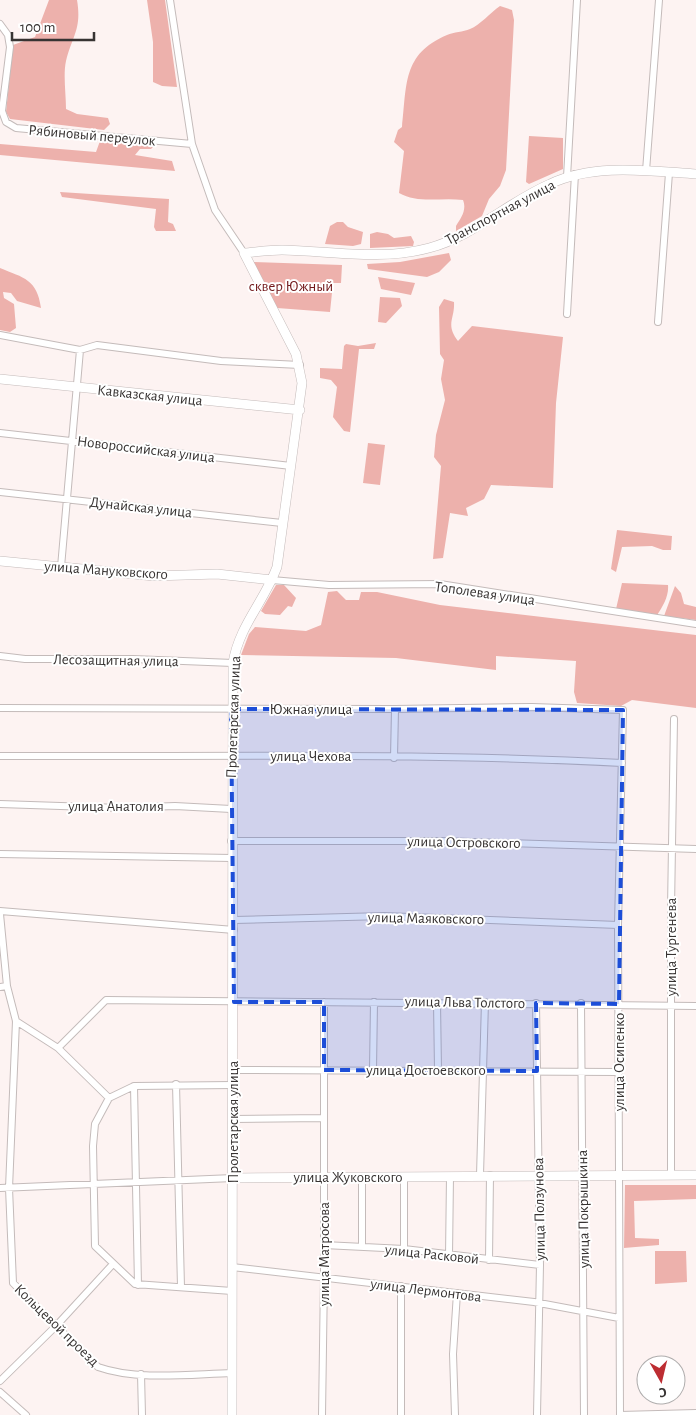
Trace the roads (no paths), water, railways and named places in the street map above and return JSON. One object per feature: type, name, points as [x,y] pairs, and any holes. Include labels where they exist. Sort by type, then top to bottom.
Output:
[{"type":"street","name":"Пролетарская улица","points":[[170,0],[192,144],[216,210],[244,253],[296,354],[300,365],[302,390],[276,567],[272,580],[239,636],[233,663],[231,710],[234,920],[232,1415]]},
{"type":"street","points":[[567,314],[577,0]]},
{"type":"street","points":[[646,172],[659,0]]},
{"type":"street","name":"Рябиновый переулок","points":[[0,24],[8,34],[10,47],[2,111],[6,122],[16,128],[192,144]]},
{"type":"street","name":"Транспортная улица","points":[[244,253],[281,250],[363,255],[405,253],[452,241],[549,184],[571,176],[597,171],[696,174]]},
{"type":"street","points":[[658,322],[669,173]]},
{"type":"street","points":[[0,335],[80,350],[98,345],[221,361],[300,365]]},
{"type":"street","points":[[61,567],[80,350]]},
{"type":"street","name":"Кавказская улица","points":[[0,380],[300,410]]},
{"type":"street","name":"Новороссийская улица","points":[[0,432],[291,466]]},
{"type":"street","name":"Дунайская улица","points":[[0,492],[282,523]]},
{"type":"street","name":"улица Мануковского","points":[[0,561],[154,576],[217,574],[272,580]]},
{"type":"street","name":"Тополевая улица","points":[[272,580],[329,585],[440,584],[696,624]]},
{"type":"street","name":"Лесозащитная улица","points":[[0,656],[25,659],[134,659],[233,663]]},
{"type":"street","name":"Южная улица","points":[[0,708],[179,707],[231,710],[532,707],[623,710]]},
{"type":"street","points":[[394,758],[395,709]]},
{"type":"street","name":"улица Осипенко","points":[[620,1415],[618,924],[623,710]]},
{"type":"street","name":"улица Тургенева","points":[[671,1175],[674,719]]},
{"type":"street","name":"улица Чехова","points":[[0,756],[231,757],[299,755],[394,758],[531,758],[622,764]]},
{"type":"street","name":"улица Анатолия","points":[[0,804],[121,808],[175,806],[231,808]]},
{"type":"street","name":"улица Островского","points":[[232,841],[442,841],[696,849]]},
{"type":"street","points":[[0,854],[232,858]]},
{"type":"street","points":[[0,913],[234,930]]},
{"type":"street","name":"Кольцевой проезд","points":[[0,913],[4,986],[16,1021],[9,1188],[13,1284],[98,1367],[110,1372],[141,1374],[232,1373]]},
{"type":"street","name":"улица Маяковского","points":[[234,920],[384,916],[618,924]]},
{"type":"street","name":"улица Льва Толстого","points":[[58,1048],[106,1000],[485,1002],[696,1006]]},
{"type":"street","name":"улица Матросова","points":[[322,1415],[324,1002]]},
{"type":"street","points":[[373,1070],[374,1002]]},
{"type":"street","points":[[438,1002],[438,1070]]},
{"type":"street","points":[[485,1002],[483,1070],[489,1260]]},
{"type":"street","name":"улица Ползунова","points":[[536,1003],[540,1265],[537,1415]]},
{"type":"street","name":"улица Покрышкина","points":[[581,1003],[585,1312],[584,1415]]},
{"type":"street","points":[[16,1021],[58,1048],[109,1098]]},
{"type":"street","name":"улица Достоевского","points":[[233,1070],[619,1072]]},
{"type":"street","points":[[176,1084],[179,1138],[178,1182],[181,1288]]},
{"type":"street","points":[[232,1291],[138,1285],[95,1246],[93,1146],[95,1124],[109,1098],[134,1086],[176,1084],[233,1085]]},
{"type":"street","points":[[134,1086],[138,1285]]},
{"type":"street","points":[[233,1119],[324,1118]]},
{"type":"street","name":"улица Жуковского","points":[[0,1188],[95,1182],[178,1182],[233,1178],[696,1174]]},
{"type":"street","points":[[449,1256],[450,1176]]},
{"type":"street","points":[[362,1177],[362,1247]]},
{"type":"street","points":[[404,1177],[404,1249]]},
{"type":"street","name":"улица Расковой","points":[[324,1246],[404,1249],[449,1256],[540,1265]]},
{"type":"street","points":[[0,1381],[56,1326],[113,1264]]},
{"type":"street","name":"улица Лермонтова","points":[[232,1267],[539,1303],[620,1318]]},
{"type":"street","points":[[400,1286],[401,1415]]},
{"type":"street","points":[[455,1415],[453,1354],[457,1293]]},
{"type":"street","points":[[141,1374],[142,1415]]},
{"type":"street","points":[[0,1392],[26,1415]]},
{"type":"street","points":[[620,1415],[696,1413]]},
{"type":"park label","name":"сквер Южный","points":[[291,286]]}]
